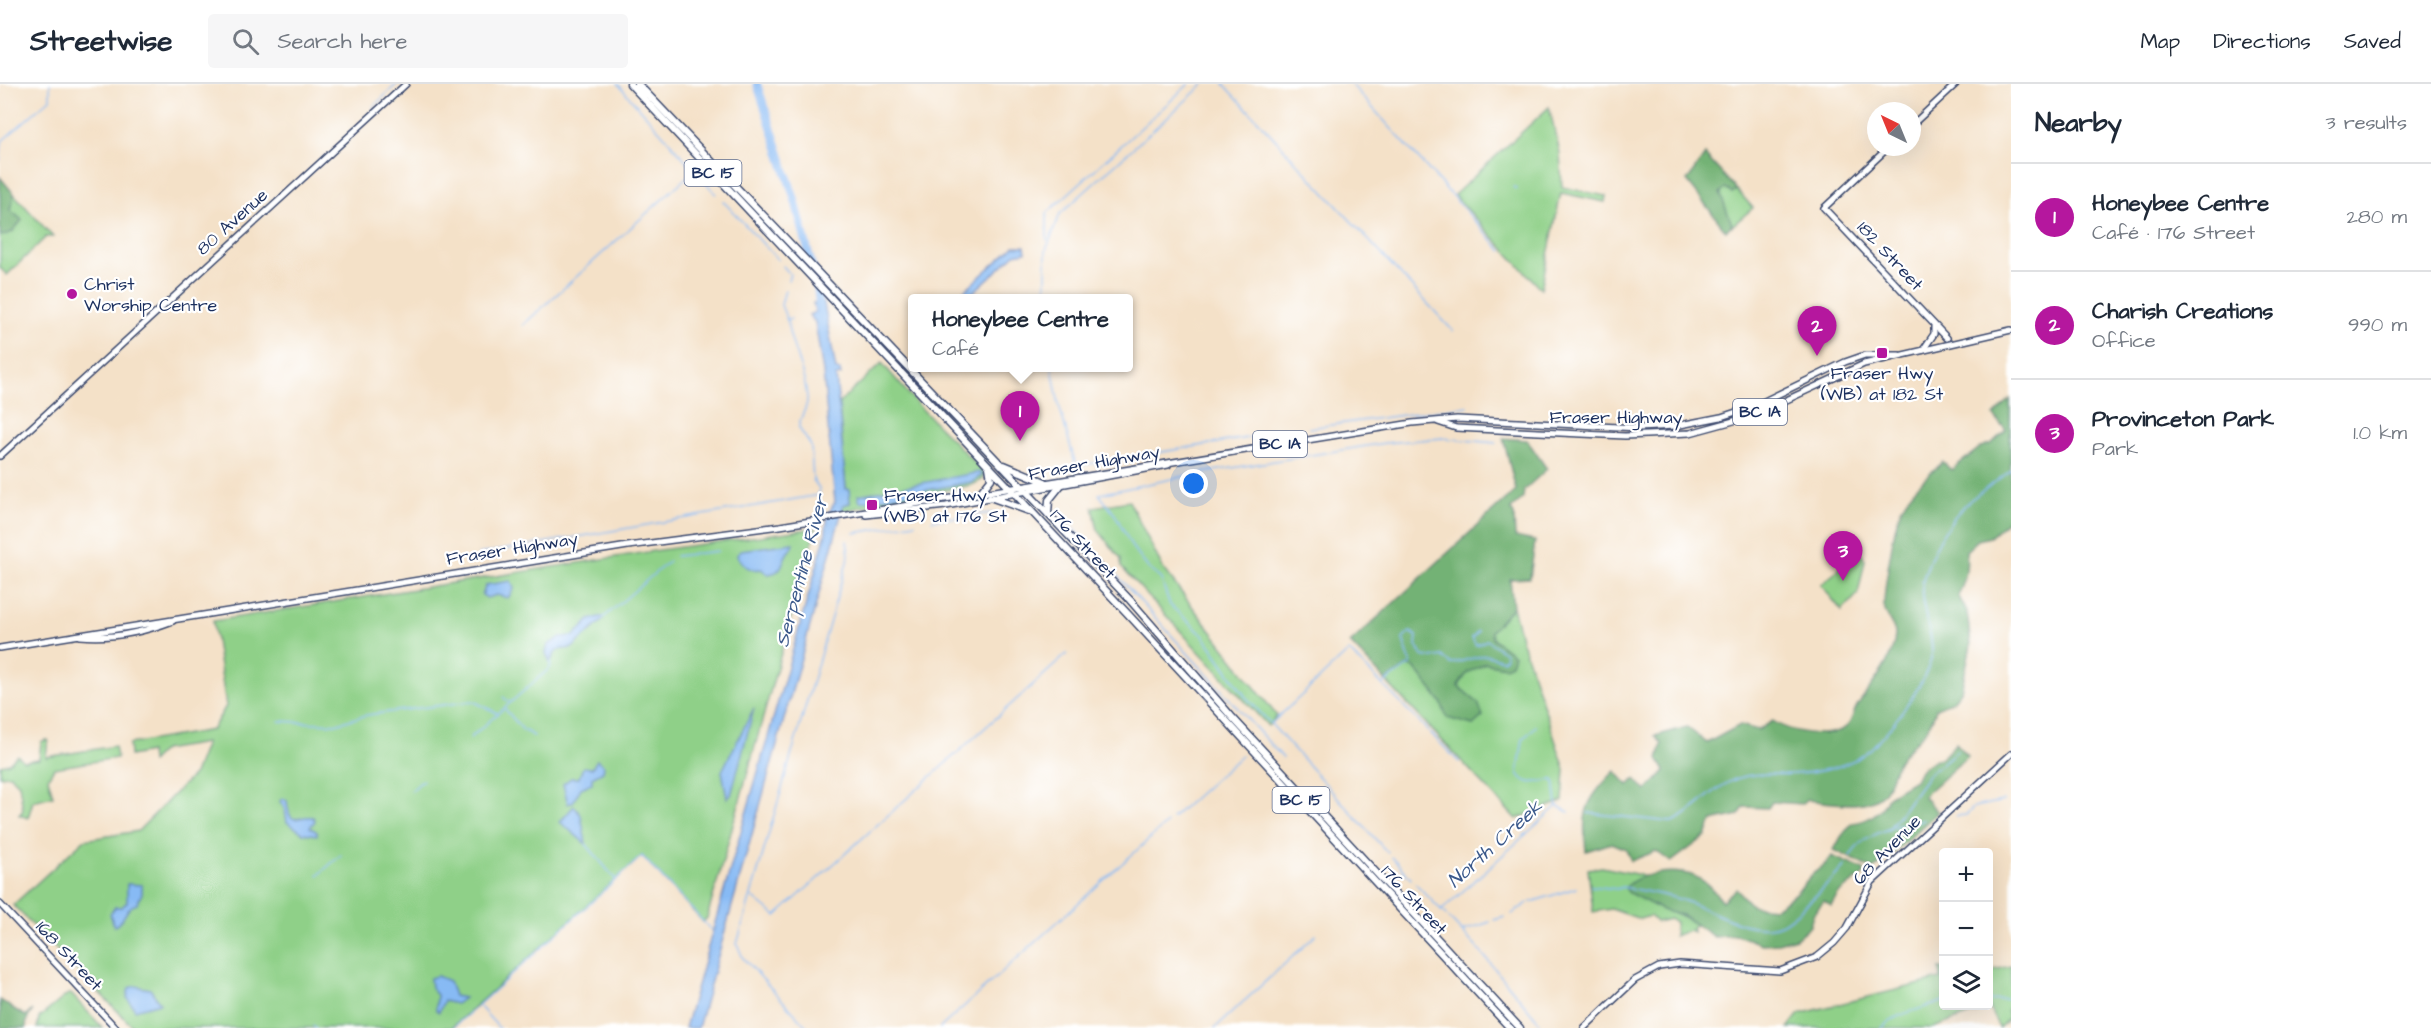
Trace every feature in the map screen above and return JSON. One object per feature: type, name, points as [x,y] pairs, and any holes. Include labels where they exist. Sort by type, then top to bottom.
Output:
[{"type":"highway","name":"176 Street","points":[[630,84],[1012,490],[1510,1028]]},
{"type":"highway","name":"176 Street","points":[[638,84],[908,367]]},
{"type":"highway","name":"176 Street","points":[[913,372],[1048,514]]},
{"type":"highway","points":[[1000,463],[1045,482]]},
{"type":"highway","points":[[979,494],[991,480],[989,466]]},
{"type":"highway","points":[[1048,514],[1049,500],[1061,485]]},
{"type":"highway","points":[[990,497],[1033,513]]},
{"type":"highway","name":"BC 15","points":[[1048,514],[1520,1028]]},
{"type":"main road","name":"80 Avenue","points":[[0,456],[406,84]]},
{"type":"main road","points":[[1921,117],[1956,84]]},
{"type":"main road","name":"182 Street","points":[[1879,156],[1824,208],[1947,338]]},
{"type":"main road","points":[[1923,350],[1934,334],[1933,325]]},
{"type":"main road","name":"Fraser Highway","points":[[1427,421],[1456,428],[1625,436],[1690,433],[1741,420],[1851,368],[2011,330]]},
{"type":"main road","name":"Fraser Highway","points":[[1024,489],[1045,482],[1427,421],[1457,419],[1640,428],[1693,424],[1754,406],[1855,358],[1865,355],[1899,355]]},
{"type":"main road","name":"Fraser Highway","points":[[0,648],[628,546],[844,516],[979,494],[1061,485],[1133,473],[1208,456]]},
{"type":"main road","points":[[1024,489],[1110,475],[1137,467]]},
{"type":"main road","name":"Fraser Highway","points":[[844,516],[892,514],[990,497],[1012,490]]},
{"type":"main road","name":"Fraser Highway","points":[[72,635],[98,638],[153,629],[186,617]]},
{"type":"main road","points":[[127,633],[147,623]]},
{"type":"main road","name":"68 Avenue","points":[[1584,1028],[1644,974],[1666,966],[1680,964],[1780,971],[1816,957],[1843,933],[1872,882],[2011,754]]},
{"type":"main road","name":"168 Street","points":[[0,904],[116,1028]]},
{"type":"green space","points":[[1549,107],[1560,153],[1562,187],[1606,196],[1605,202],[1561,193],[1541,289],[1454,195]]},
{"type":"green space","points":[[1705,155],[1737,190],[1732,193],[1725,189],[1720,193],[1732,224],[1726,231],[1687,181]]},
{"type":"green space","points":[[0,177],[14,194],[10,210],[22,220],[12,232],[3,236],[0,234]]},
{"type":"green space","points":[[1723,189],[1737,190],[1753,208],[1732,226],[1720,196]]},
{"type":"green space","points":[[14,194],[53,237],[46,237],[7,275],[0,268],[0,234],[12,232],[22,220],[10,210]]},
{"type":"green space","points":[[882,363],[919,406],[983,471],[985,474],[982,480],[972,485],[842,511],[843,505],[850,503],[846,489],[839,403]]},
{"type":"green space","points":[[2010,399],[2011,518],[1990,537],[1978,540],[1966,551],[1966,574],[1958,595],[1967,612],[1971,645],[1961,691],[1953,701],[1936,708],[1927,728],[1899,760],[1883,793],[1876,799],[1858,804],[1807,800],[1802,804],[1772,802],[1768,808],[1744,807],[1739,815],[1712,821],[1706,836],[1671,862],[1656,851],[1631,861],[1626,849],[1612,843],[1586,851],[1585,826],[1588,807],[1605,781],[1615,771],[1628,785],[1635,779],[1646,791],[1665,771],[1658,759],[1662,744],[1655,736],[1687,727],[1707,743],[1740,725],[1758,730],[1773,721],[1797,731],[1827,734],[1848,725],[1857,706],[1881,672],[1894,644],[1895,634],[1885,612],[1884,596],[1902,506],[1918,486],[1943,462],[1951,470],[1981,447],[1992,443],[2006,430],[1994,416]]},
{"type":"green space","points":[[1503,438],[1527,440],[1547,469],[1524,490],[1523,498],[1511,509],[1514,515],[1515,537],[1535,541],[1530,578],[1510,579],[1513,607],[1491,631],[1492,638],[1514,655],[1511,664],[1505,667],[1485,663],[1467,673],[1458,686],[1478,703],[1483,716],[1473,725],[1447,718],[1441,702],[1414,667],[1408,666],[1386,681],[1350,643],[1516,490]]},
{"type":"green space","points":[[1129,501],[1164,570],[1277,716],[1268,726],[1121,567],[1121,559],[1098,530],[1093,507]]},
{"type":"green space","points":[[816,528],[707,918],[703,922],[642,856],[451,1028],[134,1028],[13,905],[84,840],[138,831],[194,774],[206,743],[163,750],[151,762],[150,752],[130,756],[129,744],[212,730],[226,706],[213,621],[660,550]]},
{"type":"green space","points":[[1860,550],[1865,560],[1858,594],[1842,611],[1821,585]]},
{"type":"green space","points":[[1513,607],[1522,642],[1565,769],[1563,801],[1516,819],[1386,681],[1408,665],[1414,666],[1441,702],[1447,718],[1473,725],[1458,687],[1467,673],[1485,663],[1505,667],[1514,655],[1492,638],[1491,631]]},
{"type":"green space","points":[[48,740],[46,757],[115,746],[117,758],[54,768],[48,778],[53,796],[33,801],[28,818],[19,815],[23,810],[19,784],[10,775],[0,776],[0,765],[9,763],[17,755],[24,761],[39,759],[41,742]]},
{"type":"green space","points":[[1956,743],[1968,756],[1923,796],[1938,812],[1880,865],[1872,869],[1834,850],[1852,823],[1874,815],[1883,806],[1888,796],[1915,780],[1920,770],[1935,759],[1942,758]]},
{"type":"green space","points":[[1832,856],[1864,870],[1864,874],[1838,894],[1831,906],[1824,901],[1813,914],[1810,926],[1796,938],[1778,943],[1761,944],[1737,935],[1714,937],[1682,915],[1664,911],[1629,893],[1625,888],[1639,878],[1648,875],[1686,874],[1702,881],[1722,901],[1736,889],[1752,906],[1775,908],[1797,892],[1810,876]]},
{"type":"green space","points":[[1602,867],[1646,876],[1630,883],[1629,893],[1697,925],[1692,927],[1693,932],[1689,930],[1674,936],[1675,922],[1670,919],[1656,922],[1650,916],[1640,919],[1611,909],[1593,912],[1588,869]]},
{"type":"green space","points":[[2011,966],[2011,1007],[2007,1010],[2009,1018],[1999,1028],[1990,1010],[1993,1010],[1993,970]]},
{"type":"green space","points":[[1939,979],[1939,1010],[1983,1010],[1933,1028],[1788,1028],[1799,1014]]},
{"type":"green space","points":[[71,994],[103,1028],[37,1028],[39,1018]]},
{"type":"green space","points":[[0,1000],[25,1016],[33,1010],[27,1019],[26,1028],[0,1028]]},
{"type":"water","points":[[1014,246],[1025,246],[1026,252],[1015,254],[971,294],[960,294]]},
{"type":"water","points":[[813,303],[824,303],[836,370],[840,370],[841,375],[836,376],[846,489],[849,489],[850,503],[843,505],[698,1028],[685,1028],[825,537],[828,514],[835,502],[823,372],[815,322],[809,315],[815,312]]},
{"type":"water","points":[[980,472],[982,475],[972,482],[860,502],[858,495]]},
{"type":"water","points":[[794,543],[781,567],[774,573],[768,574],[761,569],[746,567],[737,555],[741,550]]},
{"type":"water","points":[[511,581],[514,589],[508,598],[497,595],[487,598],[482,595],[486,585]]},
{"type":"water","points":[[603,617],[603,620],[572,648],[557,650],[550,662],[546,653],[548,645],[561,637],[574,636],[590,620]]},
{"type":"water","points":[[754,708],[731,795],[727,798],[722,771]]},
{"type":"water","points":[[597,760],[604,766],[603,771],[592,777],[592,783],[581,788],[573,802],[568,804],[563,784],[571,778],[579,778],[583,767],[592,768]]},
{"type":"water","points":[[283,798],[287,801],[292,818],[313,817],[315,821],[310,827],[317,832],[317,835],[303,833],[287,822],[285,810],[280,801]]},
{"type":"water","points":[[574,806],[581,815],[586,844],[560,822]]},
{"type":"water","points":[[127,884],[142,885],[142,893],[137,904],[130,908],[121,921],[114,926],[110,914],[115,907],[122,907],[127,902]]},
{"type":"water","points":[[437,976],[449,981],[454,996],[464,998],[456,1004],[444,1001],[439,1012],[436,1010],[437,995],[431,988],[430,978]]},
{"type":"water","points":[[135,986],[150,989],[160,1003],[135,1010],[127,997],[129,988]]},
{"type":"waterway","points":[[0,160],[2,141],[50,99],[50,84]]},
{"type":"waterway","points":[[373,107],[397,84]]},
{"type":"waterway","points":[[618,84],[716,194]]},
{"type":"waterway","name":"Serpentine River","points":[[757,84],[795,200],[817,285],[820,313]]},
{"type":"waterway","points":[[1047,240],[1047,213],[1189,84]]},
{"type":"waterway","points":[[1046,294],[1046,250],[1060,214],[1204,84]]},
{"type":"waterway","points":[[1224,84],[1453,331]]},
{"type":"waterway","points":[[1351,84],[1502,251]]},
{"type":"waterway","points":[[523,325],[689,175]]},
{"type":"waterway","points":[[1513,187],[1517,189]]},
{"type":"waterway","points":[[723,201],[778,260]]},
{"type":"waterway","points":[[783,266],[790,274],[788,280]]},
{"type":"waterway","points":[[785,290],[781,305],[787,320]]},
{"type":"waterway","points":[[479,554],[819,495],[819,488],[813,480],[811,446],[799,428],[807,397],[789,330],[787,320],[791,319]]},
{"type":"waterway","points":[[1053,372],[1059,405],[1076,466],[1302,429]]},
{"type":"waterway","points":[[1309,428],[1468,406]]},
{"type":"waterway","points":[[1100,494],[1195,474],[1385,443],[1443,438],[1496,443]]},
{"type":"waterway","name":"North Creek","points":[[1588,813],[1671,822],[1729,782],[1739,778],[1758,774],[1826,770],[1850,762],[1868,751],[1904,710],[1930,663],[1932,642],[1923,605],[1922,586],[1936,547],[1947,527],[1961,509],[2011,470]]},
{"type":"waterway","points":[[1099,494],[1116,516],[1132,547],[1149,569],[1161,579],[1170,605],[1203,635],[1245,696],[1270,723],[1349,651],[1459,762]]},
{"type":"waterway","points":[[932,520],[992,513]]},
{"type":"waterway","points":[[1061,514],[1283,758]]},
{"type":"waterway","points":[[854,533],[915,523]]},
{"type":"waterway","points":[[808,1028],[743,958],[737,944],[849,555],[847,541]]},
{"type":"waterway","points":[[676,556],[718,551]]},
{"type":"waterway","points":[[602,619],[669,561]]},
{"type":"waterway","points":[[1383,684],[1411,664],[1403,639],[1410,632],[1417,636],[1416,645],[1422,656],[1432,658],[1442,656],[1451,664],[1485,655],[1503,660],[1506,657],[1505,653],[1487,640],[1476,645],[1472,638],[1478,631]]},
{"type":"waterway","points":[[751,896],[776,916],[1067,654]]},
{"type":"waterway","points":[[470,738],[550,668],[551,661]]},
{"type":"waterway","points":[[503,697],[509,702]]},
{"type":"waterway","points":[[279,721],[335,724],[367,715],[473,701],[497,713]]},
{"type":"waterway","points":[[505,709],[523,730],[534,736]]},
{"type":"waterway","points":[[1271,724],[1388,853]]},
{"type":"waterway","points":[[1536,726],[1523,739],[1518,773],[1525,781],[1530,782],[1554,780],[1557,805]]},
{"type":"waterway","points":[[1888,830],[1928,775],[1957,751]]},
{"type":"waterway","points":[[1172,818],[1242,755]]},
{"type":"waterway","points":[[411,791],[423,780]]},
{"type":"waterway","points":[[1956,816],[1966,815],[1974,807],[2003,801]]},
{"type":"waterway","name":"North Creek","points":[[1441,911],[1557,806],[1569,812]]},
{"type":"waterway","points":[[1850,857],[1855,849],[1872,836],[1893,827],[1923,820]]},
{"type":"waterway","points":[[940,1028],[1167,823]]},
{"type":"waterway","points":[[586,844],[616,880]]},
{"type":"waterway","points":[[318,875],[341,855]]},
{"type":"waterway","points":[[453,1028],[642,856],[711,930]]},
{"type":"waterway","points":[[1392,857],[1411,879]]},
{"type":"waterway","points":[[1591,886],[1617,889],[1622,887],[1662,895],[1685,901],[1745,925],[1769,927],[1787,921],[1824,888],[1845,865]]},
{"type":"waterway","points":[[1415,883],[1446,915]]},
{"type":"waterway","points":[[1531,902],[1576,888]]},
{"type":"waterway","points":[[1512,914],[1528,903]]},
{"type":"waterway","points":[[1494,920],[1505,917]]},
{"type":"waterway","points":[[1449,918],[1480,951],[1540,1023]]},
{"type":"waterway","points":[[1463,931],[1490,922]]},
{"type":"waterway","points":[[1215,1028],[1316,935]]},
{"type":"waterway","points":[[1993,1001],[2011,999]]},
{"type":"waterway","points":[[1882,1028],[1894,1018],[1939,1003]]},
{"type":"waterway","points":[[479,1006],[499,1028]]},
{"type":"waterway","points":[[313,1025],[316,1028]]},
{"type":"place","name":"Christ Worship Centre","points":[[72,294]]},
{"type":"place","name":"Fraser Hwy (WB) at 182 St","points":[[1882,353]]},
{"type":"place","name":"Charish Creations","points":[[1817,356]]},
{"type":"place","name":"Honeybee Centre","points":[[1020,441]]},
{"type":"place","name":"Fraser Hwy (WB) at 176 St","points":[[872,505]]},
{"type":"place","name":"Provinceton Park","points":[[1843,581]]}]
